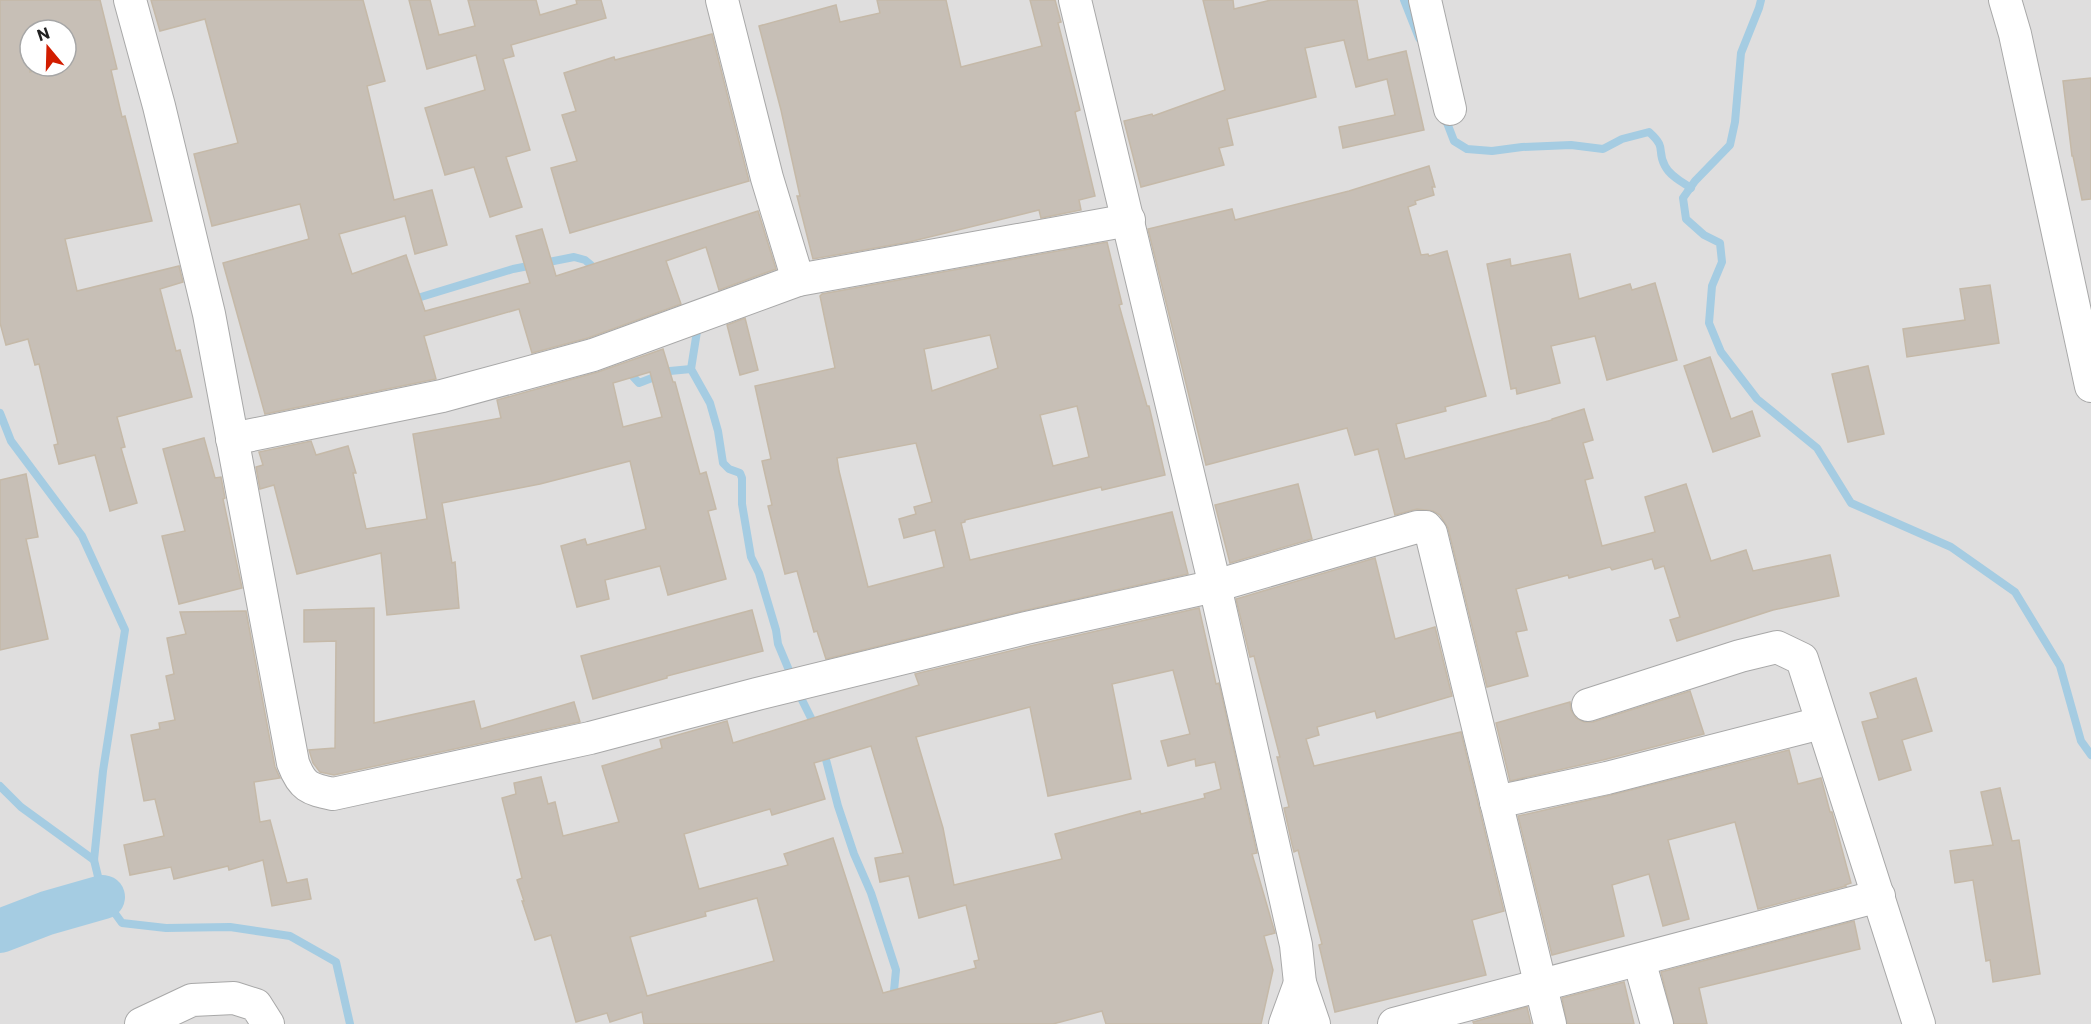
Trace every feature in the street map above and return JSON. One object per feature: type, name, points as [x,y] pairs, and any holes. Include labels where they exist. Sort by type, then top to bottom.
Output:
[{"type":"street","points":[[130,0],[159,106],[209,314],[293,763],[300,780],[312,790],[333,794],[590,738],[757,694],[1015,631],[1215,586],[1417,527],[1426,527],[1431,533],[1550,1024]]},
{"type":"street","points":[[722,0],[767,178],[798,280]]},
{"type":"street","points":[[1075,0],[1215,586],[1296,945],[1300,982],[1314,1024]]},
{"type":"street","points":[[1425,0],[1450,109]]},
{"type":"street","points":[[2005,0],[2015,34],[2091,386]]},
{"type":"street","points":[[232,439],[442,396],[593,355],[798,280],[1129,220]]},
{"type":"street","points":[[1588,705],[1740,656],[1778,647],[1802,659],[1919,1024]]},
{"type":"street","points":[[1496,802],[1607,778],[1821,723]]},
{"type":"street","points":[[1394,1024],[1879,896]]},
{"type":"street","points":[[1639,960],[1657,1024]]},
{"type":"street","points":[[1285,1024],[1300,982]]},
{"type":"street","points":[[141,1024],[192,1000],[234,998],[256,1005],[268,1024]]},
{"type":"shaded area","points":[[0,0],[2091,0],[2091,1024],[0,1024]]},
{"type":"building","points":[[0,0],[100,0],[117,69],[111,70],[122,117],[125,116],[152,221],[65,239],[77,291],[179,266],[183,282],[160,289],[176,351],[180,350],[192,397],[117,417],[125,447],[121,448],[137,503],[110,511],[95,455],[59,464],[54,445],[58,444],[39,364],[35,365],[28,339],[6,345],[0,323]]},
{"type":"building","points":[[151,0],[363,0],[385,81],[367,86],[394,200],[432,190],[447,245],[415,254],[405,216],[339,234],[352,274],[406,255],[425,311],[530,283],[516,236],[542,229],[556,276],[758,211],[776,269],[719,290],[706,247],[666,261],[681,304],[588,338],[532,353],[519,309],[424,336],[436,379],[265,414],[223,263],[309,239],[300,204],[212,226],[194,154],[238,143],[205,19],[160,31]]},
{"type":"building","points":[[409,0],[430,0],[439,35],[475,26],[468,0],[536,0],[540,15],[577,4],[576,0],[601,0],[606,18],[511,45],[514,56],[503,59],[530,150],[506,157],[522,207],[490,217],[474,167],[445,175],[425,108],[485,90],[476,55],[427,69]]},
{"type":"building","points":[[877,0],[946,0],[961,67],[1042,46],[1030,0],[1055,0],[1061,22],[1058,23],[1080,110],[1075,112],[1095,196],[1079,200],[1081,210],[1041,218],[1039,210],[909,242],[813,259],[797,196],[800,196],[781,110],[759,26],[836,5],[840,22],[880,13]]},
{"type":"building","points":[[1203,0],[1233,0],[1234,9],[1271,0],[1357,0],[1368,60],[1406,51],[1424,130],[1343,148],[1339,127],[1395,115],[1387,79],[1356,87],[1344,40],[1305,48],[1316,97],[1227,119],[1233,145],[1219,148],[1224,165],[1141,187],[1124,121],[1152,114],[1153,116],[1225,90]]},
{"type":"building","points":[[712,34],[749,181],[570,233],[551,168],[577,161],[562,115],[576,111],[564,73],[614,57],[615,60]]},
{"type":"building","points":[[2091,78],[2091,199],[2082,200],[2072,156],[2063,81]]},
{"type":"building","points":[[1429,166],[1435,187],[1432,187],[1434,195],[1415,201],[1416,204],[1408,207],[1421,255],[1428,254],[1429,256],[1447,251],[1486,396],[1445,407],[1446,411],[1396,424],[1405,459],[1552,420],[1584,409],[1593,440],[1583,443],[1593,478],[1585,480],[1602,546],[1655,532],[1645,497],[1686,484],[1711,561],[1746,550],[1753,571],[1830,555],[1839,596],[1773,610],[1677,641],[1670,620],[1680,617],[1664,566],[1655,569],[1652,559],[1612,570],[1610,567],[1569,578],[1568,575],[1516,589],[1527,630],[1516,632],[1528,676],[1487,687],[1448,528],[1440,515],[1433,511],[1417,509],[1395,515],[1378,449],[1355,455],[1347,428],[1206,465],[1148,229],[1232,209],[1235,220],[1349,191]]},
{"type":"building","points":[[1107,242],[1122,304],[1119,305],[1147,406],[1149,406],[1165,475],[1102,490],[1101,487],[965,520],[961,523],[970,560],[1172,512],[1188,574],[1022,611],[826,659],[817,631],[814,632],[797,571],[785,574],[768,506],[772,505],[762,461],[771,459],[755,386],[835,368],[820,296]],"holes":[[[990,335],[998,368],[932,391],[924,349]],[[1077,406],[1089,457],[1053,466],[1040,415]],[[916,443],[932,502],[914,507],[916,514],[899,519],[904,538],[935,530],[944,567],[868,587],[837,458]]]},
{"type":"building","points":[[1570,254],[1579,299],[1630,284],[1632,290],[1655,283],[1677,360],[1607,380],[1595,336],[1551,346],[1560,383],[1517,394],[1516,388],[1511,389],[1487,264],[1510,259],[1511,266]]},
{"type":"building","points":[[1990,285],[1999,343],[1907,357],[1903,329],[1965,320],[1960,289]]},
{"type":"building","points":[[745,318],[758,370],[740,375],[727,325]]},
{"type":"building","points":[[663,349],[673,382],[675,382],[700,474],[706,472],[716,509],[708,511],[726,579],[668,595],[660,566],[605,580],[609,599],[577,607],[561,546],[585,539],[587,545],[646,529],[630,461],[540,484],[442,503],[452,563],[455,562],[459,608],[387,615],[381,553],[297,574],[274,485],[260,489],[256,467],[263,465],[259,452],[311,441],[316,455],[348,446],[356,473],[353,473],[366,529],[427,519],[413,434],[501,418],[497,400],[598,372]],"holes":[[[650,372],[662,417],[623,427],[613,383]]]},
{"type":"building","points":[[1710,357],[1731,419],[1752,411],[1760,436],[1713,452],[1684,366]]},
{"type":"building","points":[[1868,366],[1884,434],[1848,442],[1832,374]]},
{"type":"building","points":[[204,438],[215,478],[221,477],[225,498],[223,499],[242,588],[179,604],[162,536],[185,531],[163,449]]},
{"type":"building","points":[[26,474],[38,537],[26,539],[48,639],[0,650],[0,480]]},
{"type":"building","points":[[1298,484],[1312,539],[1230,563],[1215,505]]},
{"type":"building","points":[[1375,558],[1395,639],[1435,627],[1452,696],[1377,718],[1375,711],[1317,727],[1319,735],[1306,739],[1314,766],[1461,732],[1504,911],[1472,920],[1486,975],[1335,1012],[1319,945],[1322,944],[1298,850],[1294,852],[1284,808],[1289,807],[1277,757],[1280,757],[1254,656],[1250,657],[1236,599]]},
{"type":"building","points":[[374,608],[374,723],[474,701],[481,729],[574,702],[580,722],[334,775],[320,772],[313,763],[309,750],[335,748],[336,641],[304,642],[304,610]]},
{"type":"building","points":[[1199,608],[1216,684],[1219,683],[1257,853],[1252,854],[1275,933],[1264,936],[1273,970],[1261,1024],[1106,1024],[1102,1011],[1053,1024],[644,1024],[642,1012],[610,1022],[607,1013],[576,1022],[551,935],[535,940],[522,901],[524,901],[517,880],[522,878],[502,798],[516,794],[514,783],[541,777],[548,804],[555,802],[563,836],[619,822],[602,766],[662,748],[660,740],[727,721],[733,743],[919,685],[915,674]],"holes":[[[1173,670],[1190,734],[1161,741],[1168,766],[1195,759],[1196,766],[1215,762],[1221,789],[1204,794],[1205,798],[1141,814],[1140,811],[1055,834],[1062,859],[954,885],[943,828],[916,737],[1030,707],[1048,796],[1131,779],[1112,684]],[[871,746],[903,853],[875,858],[880,882],[909,876],[919,918],[966,905],[979,960],[974,961],[976,968],[883,993],[833,838],[784,854],[788,865],[699,889],[684,834],[770,809],[772,815],[825,799],[814,763]],[[757,898],[774,961],[647,996],[630,937],[706,916],[705,912]]]},
{"type":"building","points":[[752,610],[763,651],[667,676],[667,678],[593,699],[581,656]]},
{"type":"building","points":[[246,611],[275,767],[280,778],[254,782],[260,822],[270,820],[287,883],[307,879],[311,899],[272,906],[263,860],[229,870],[228,866],[174,879],[171,867],[130,875],[124,845],[164,836],[155,799],[144,801],[131,735],[160,729],[159,723],[175,720],[166,676],[174,674],[167,638],[186,634],[180,612]]},
{"type":"building","points":[[1916,678],[1932,731],[1902,740],[1911,770],[1879,780],[1862,722],[1878,718],[1870,693]]},
{"type":"building","points":[[1690,691],[1704,734],[1510,781],[1496,723],[1570,702],[1571,710],[1576,718],[1584,722],[1593,722]]},
{"type":"building","points":[[1789,750],[1798,784],[1821,778],[1851,883],[1758,909],[1735,822],[1668,840],[1689,919],[1663,926],[1649,874],[1612,885],[1624,936],[1552,955],[1518,816]]},
{"type":"building","points":[[2000,788],[2012,841],[2019,840],[2040,974],[1993,982],[1990,960],[1986,961],[1973,880],[1955,883],[1950,851],[1993,845],[1981,792]]},
{"type":"building","points":[[1854,921],[1860,949],[1699,988],[1707,1024],[1674,1024],[1661,972]]},
{"type":"building","points":[[1624,982],[1634,1024],[1567,1024],[1562,998]]},
{"type":"building","points":[[1527,1007],[1531,1024],[1474,1024],[1473,1022]]},
{"type":"waterway","points":[[1404,0],[1419,38]]},
{"type":"waterway","points":[[1761,0],[1741,53],[1735,122],[1730,145],[1695,181],[1683,198],[1686,219],[1704,235],[1720,243],[1722,262],[1712,286],[1709,323],[1721,352],[1757,399],[1817,448],[1851,503],[1951,547],[2015,592],[2060,666],[2081,741],[2091,755]]},
{"type":"waterway","points":[[1444,115],[1454,141],[1467,149],[1492,151],[1571,145],[1603,149],[1622,139],[1649,132],[1660,146],[1667,170],[1691,188]]},
{"type":"waterway","points":[[411,300],[513,269],[574,257],[585,260],[591,265],[593,272]]},
{"type":"waterway","points":[[698,325],[691,369],[710,403],[718,431],[723,463],[729,469],[740,473],[742,478],[742,504],[751,557],[759,573],[778,644],[791,675]]},
{"type":"waterway","points":[[627,370],[639,383],[670,371],[691,369]]},
{"type":"waterway","points":[[0,413],[11,441],[82,536],[125,630],[103,771],[94,860],[103,897],[122,923],[166,928],[230,927],[290,936],[336,962],[350,1024]]},
{"type":"waterway","points":[[801,698],[815,726]]},
{"type":"waterway","points":[[824,752],[838,806],[854,854],[871,893],[896,970],[893,1001]]},
{"type":"waterway","points":[[0,786],[21,807],[94,860]]},
{"type":"waterway","points":[[0,931],[47,913],[103,897]]}]
